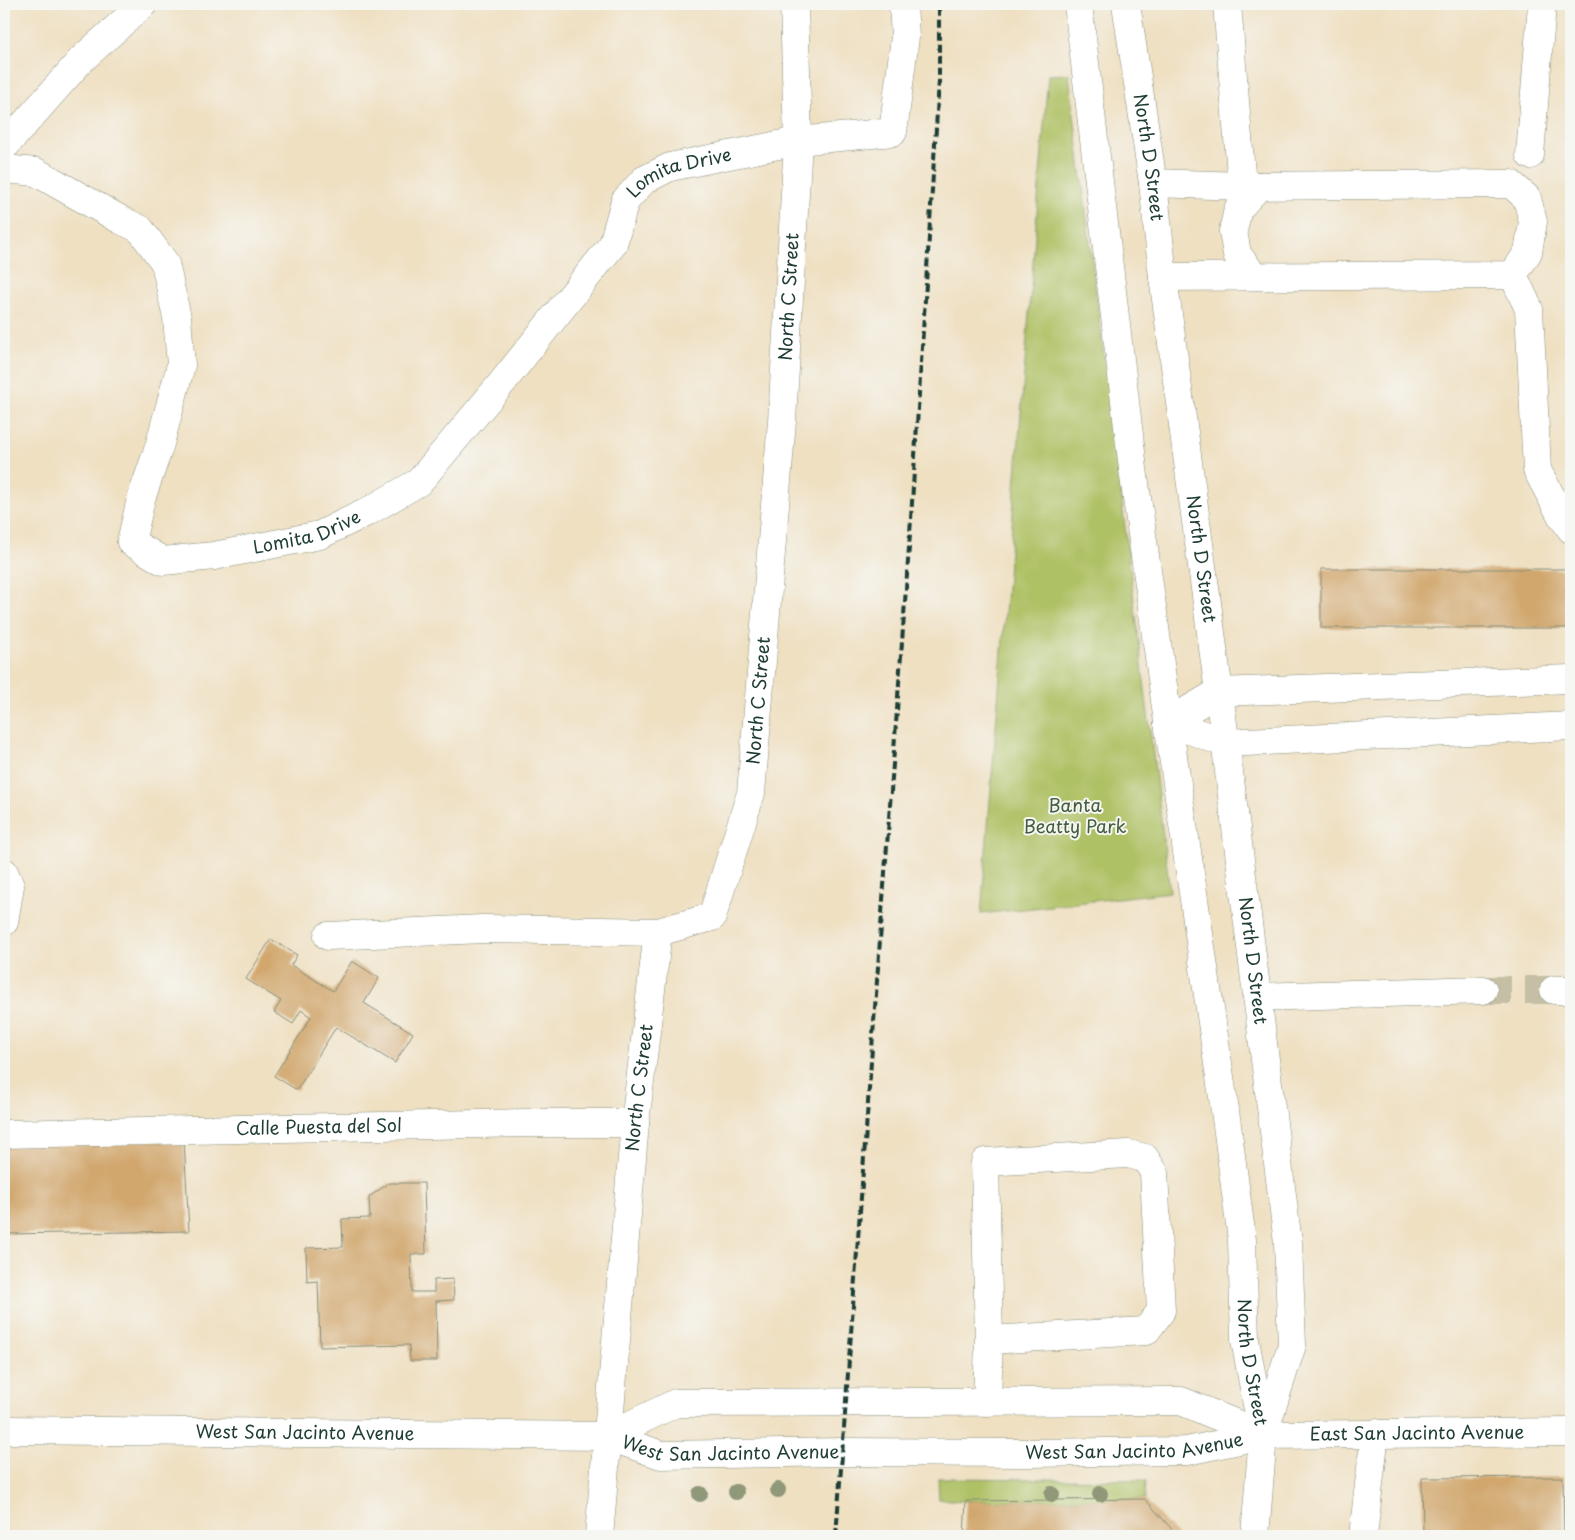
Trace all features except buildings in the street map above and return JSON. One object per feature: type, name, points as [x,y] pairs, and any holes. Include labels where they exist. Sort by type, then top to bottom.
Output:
[{"type":"main road","points":[[4,147],[81,60],[143,4]]},
{"type":"main road","points":[[794,4],[798,141],[893,132],[905,36],[903,4]]},
{"type":"main road","name":"North D Street","points":[[1078,4],[1132,459],[1242,1240],[1245,1340],[1263,1435]]},
{"type":"main road","name":"North D Street","points":[[1126,4],[1153,183],[1163,277],[1219,692],[1288,1243],[1292,1345],[1263,1435]]},
{"type":"main road","points":[[1227,4],[1251,186],[1238,209],[1233,232],[1237,254],[1254,276]]},
{"type":"main road","points":[[1530,155],[1542,4]]},
{"type":"main road","name":"Lomita Drive","points":[[4,169],[36,172],[140,229],[165,262],[178,318],[181,365],[159,448],[141,499],[131,542],[163,561],[214,556],[320,535],[367,512],[419,482],[501,384],[613,244],[625,201],[644,180],[670,167],[798,141]]},
{"type":"main road","name":"North C Street","points":[[599,1536],[635,1123],[658,932],[712,917],[751,793],[782,421],[798,141]]},
{"type":"main road","points":[[1153,183],[1251,186],[1511,184],[1527,198],[1533,222],[1528,252],[1513,275]]},
{"type":"main road","points":[[1163,277],[1513,275]]},
{"type":"main road","points":[[1513,275],[1529,309],[1537,470],[1571,528]]},
{"type":"main road","points":[[1168,722],[1219,692],[1571,679]]},
{"type":"main road","points":[[1168,722],[1225,743],[1571,726]]},
{"type":"main road","points":[[4,872],[10,886],[4,922]]},
{"type":"main road","points":[[328,936],[483,929],[658,932]]},
{"type":"main road","points":[[1257,997],[1483,990]]},
{"type":"main road","name":"Calle Puesta del Sol","points":[[4,1134],[635,1123]]},
{"type":"main road","points":[[987,1402],[989,1340],[985,1162],[1128,1154],[1145,1158],[1154,1172],[1161,1311],[1146,1331],[989,1340]]},
{"type":"main road","name":"West San Jacinto Avenue","points":[[607,1436],[676,1403],[1182,1401],[1263,1435]]},
{"type":"main road","name":"West San Jacinto Avenue","points":[[4,1430],[607,1436],[661,1455],[842,1452],[1026,1453],[1187,1451],[1263,1435]]},
{"type":"main road","name":"East San Jacinto Avenue","points":[[1263,1435],[1571,1432]]},
{"type":"main road","points":[[1363,1536],[1375,1433]]},
{"type":"main road","points":[[1255,1536],[1263,1435]]},
{"type":"green space","name":"Banta Beatty Park","points":[[1069,74],[1170,892],[981,914],[1048,75]]},
{"type":"green space","points":[[938,1478],[1146,1480],[1145,1499],[966,1501],[939,1499]]},
{"type":"tunnel","points":[[1483,990],[1554,990]]},
{"type":"railway","points":[[836,1536],[910,534],[939,81],[939,4]]}]
